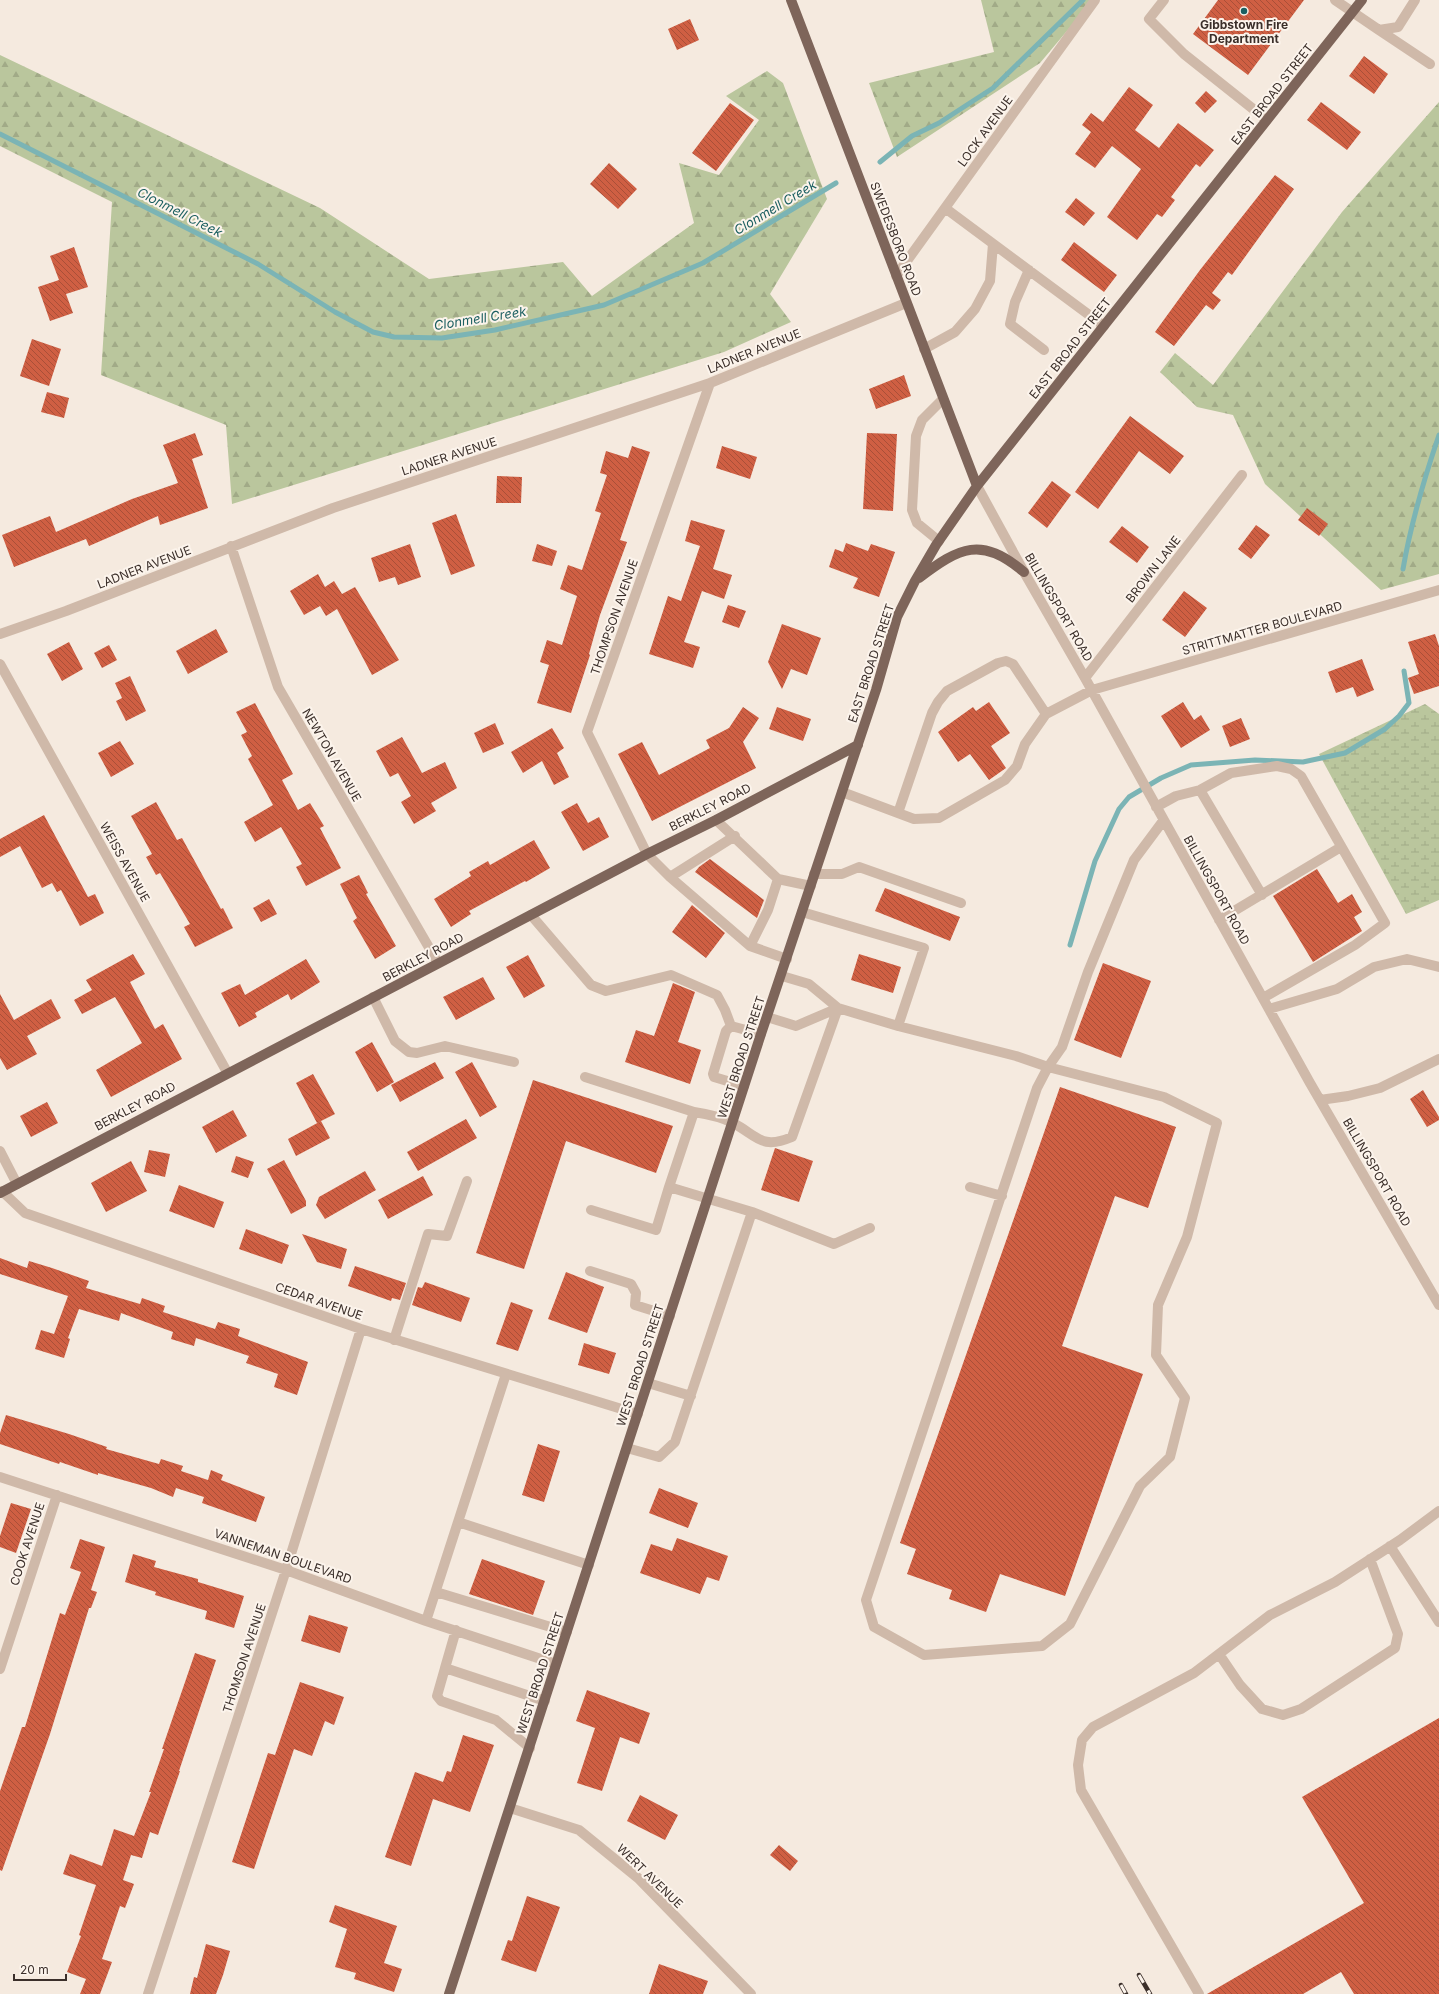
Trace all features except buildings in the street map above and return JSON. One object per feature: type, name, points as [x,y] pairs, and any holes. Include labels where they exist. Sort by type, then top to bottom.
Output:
[{"type":"main road","name":"SWEDESBORO ROAD","points":[[791,0],[977,486]]},
{"type":"main road","name":"EAST BROAD STREET","points":[[858,745],[897,617],[915,581],[939,541],[977,486],[1362,0]]},
{"type":"main road","points":[[915,581],[948,556],[975,548],[995,552],[1024,572]]},
{"type":"main road","name":"BERKLEY ROAD","points":[[1,1192],[227,1072],[647,854],[716,820],[858,745]]},
{"type":"main road","name":"WEST BROAD STREET","points":[[449,1994],[761,1034],[782,976],[810,886],[858,745]]},
{"type":"street","name":"LOCK AVENUE","points":[[896,276],[1095,0]]},
{"type":"street","points":[[1164,0],[1149,20],[1184,54],[1267,120]]},
{"type":"street","points":[[1335,0],[1352,13],[1430,64]]},
{"type":"street","points":[[1379,30],[1398,27],[1415,0]]},
{"type":"street","points":[[945,208],[1104,326]]},
{"type":"street","points":[[924,349],[956,332],[975,309],[990,280],[993,244]]},
{"type":"street","points":[[1028,270],[1015,302],[1010,324],[1044,350]]},
{"type":"street","name":"LADNER AVENUE","points":[[0,634],[66,611],[231,546],[333,508],[710,383],[906,303]]},
{"type":"street","name":"THOMPSON AVENUE","points":[[710,383],[587,732],[647,854],[670,877],[750,946]]},
{"type":"street","points":[[939,541],[917,523],[912,510],[916,436],[922,420],[943,399]]},
{"type":"street","name":"BROWN LANE","points":[[1085,678],[1242,475]]},
{"type":"street","name":"BILLINGSPORT ROAD","points":[[977,486],[1320,1100],[1439,1305]]},
{"type":"street","name":"NEWTON AVENUE","points":[[231,546],[278,687],[438,963]]},
{"type":"street","name":"STRITTMATTER BOULEVARD","points":[[1046,714],[1092,690],[1439,590]]},
{"type":"street","points":[[842,792],[898,813],[914,819],[939,818],[1005,780],[1017,766],[1024,744],[1046,714],[1013,664],[1006,661],[998,663],[947,692],[932,713],[898,813]]},
{"type":"street","name":"WEISS AVENUE","points":[[0,664],[227,1072]]},
{"type":"street","points":[[1153,802],[1200,790],[1231,773],[1277,766],[1291,769],[1301,776],[1385,923],[1354,945],[1263,998]]},
{"type":"street","points":[[1200,790],[1262,895]]},
{"type":"street","points":[[716,820],[735,836],[778,878],[810,886]]},
{"type":"street","points":[[782,976],[809,984],[838,1008],[898,1026],[1016,1056],[1048,1067],[1164,1097],[1217,1123],[1187,1237],[1158,1305],[1156,1355],[1185,1398],[1170,1457],[1140,1486],[1070,1624],[1042,1646],[924,1655],[874,1627],[866,1600],[1037,1088],[1048,1067],[1062,1047],[1088,972],[1134,860],[1163,821]]},
{"type":"street","points":[[670,877],[735,836]]},
{"type":"street","points":[[1219,920],[1341,848]]},
{"type":"street","points":[[814,874],[842,874],[859,867],[961,903]]},
{"type":"street","points":[[778,878],[768,910],[750,946],[787,959]]},
{"type":"street","points":[[802,912],[924,948],[898,1026]]},
{"type":"street","points":[[531,915],[591,985],[606,991],[670,975],[717,994],[725,1010],[730,1026]]},
{"type":"street","points":[[1269,1009],[1336,989],[1374,967],[1407,958],[1439,967]]},
{"type":"street","points":[[373,997],[395,1041],[409,1052],[417,1053],[445,1046],[514,1062]]},
{"type":"street","points":[[767,1017],[796,1026],[838,1008]]},
{"type":"street","points":[[585,1077],[694,1112],[733,1122],[759,1141],[778,1143],[792,1137],[838,1008]]},
{"type":"street","points":[[730,1026],[761,1034]]},
{"type":"street","points":[[730,1026],[726,1031],[712,1074],[714,1078],[744,1086]]},
{"type":"street","points":[[1320,1100],[1348,1096],[1380,1088],[1439,1059]]},
{"type":"street","points":[[591,1210],[656,1230],[694,1112]]},
{"type":"street","points":[[0,1151],[17,1184]]},
{"type":"street","points":[[394,1340],[428,1234],[447,1236],[467,1181]]},
{"type":"street","points":[[669,1187],[752,1212],[834,1244],[870,1228]]},
{"type":"street","points":[[970,1187],[1002,1196]]},
{"type":"street","name":"CEDAR AVENUE","points":[[1,1192],[25,1213],[394,1340],[638,1414]]},
{"type":"street","points":[[627,1448],[659,1456],[675,1442],[752,1212]]},
{"type":"street","points":[[590,1271],[631,1284],[636,1293],[635,1305],[670,1316]]},
{"type":"street","name":"THOMSON AVENUE","points":[[148,1994],[286,1570],[361,1329]]},
{"type":"street","points":[[426,1620],[506,1374]]},
{"type":"street","points":[[648,1383],[691,1396]]},
{"type":"street","name":"VANNEMAN BOULEVARD","points":[[0,1477],[286,1570],[556,1664]]},
{"type":"street","name":"COOK AVENUE","points":[[0,1669],[57,1495]]},
{"type":"street","points":[[1199,1994],[1081,1790],[1078,1764],[1082,1740],[1093,1726],[1194,1673],[1270,1614],[1335,1582],[1390,1546],[1439,1511]]},
{"type":"street","points":[[458,1522],[589,1565]]},
{"type":"street","points":[[1390,1546],[1439,1622]]},
{"type":"street","points":[[1219,1654],[1240,1685],[1262,1709],[1283,1715],[1301,1709],[1395,1648],[1398,1634],[1370,1559]]},
{"type":"street","points":[[436,1592],[567,1632]]},
{"type":"street","points":[[456,1630],[437,1696],[441,1701],[496,1720],[530,1748]]},
{"type":"street","points":[[445,1668],[544,1701]]},
{"type":"street","name":"WERT AVENUE","points":[[510,1808],[579,1830],[638,1878],[751,1994]]},
{"type":"green space","points":[[981,0],[1093,0],[1040,63],[897,157],[869,83],[994,52]]},
{"type":"green space","points":[[0,55],[320,208],[429,279],[563,262],[592,296],[694,223],[679,163],[719,175],[759,120],[726,96],[767,71],[783,83],[827,199],[770,294],[791,322],[724,352],[232,504],[226,425],[101,375],[112,202],[0,146]]},
{"type":"green space","points":[[1439,102],[1439,574],[1381,590],[1265,484],[1233,415],[1197,407],[1160,372],[1175,353],[1213,385],[1342,212]]},
{"type":"green space","points":[[1425,704],[1439,714],[1439,900],[1406,914],[1319,754]]},
{"type":"waterway","name":"Clonmell Creek","points":[[880,162],[912,136],[939,123],[993,88],[1083,0]]},
{"type":"waterway","name":"Clonmell Creek","points":[[0,134],[258,264],[335,312],[373,332],[394,337],[442,338],[495,330],[604,305],[703,263],[836,183]]},
{"type":"waterway","points":[[1403,569],[1418,501],[1439,435]]},
{"type":"waterway","points":[[1070,945],[1095,861],[1119,809],[1129,797],[1161,778],[1191,765],[1255,760],[1303,762],[1345,753],[1385,729],[1399,716],[1409,703],[1404,671]]},
{"type":"railway","points":[[1139,1975],[1150,1994]]},
{"type":"railway","points":[[1121,1985],[1126,1994]]},
{"type":"place","name":"Gibbstown Fire Department","points":[[1244,11]]}]
